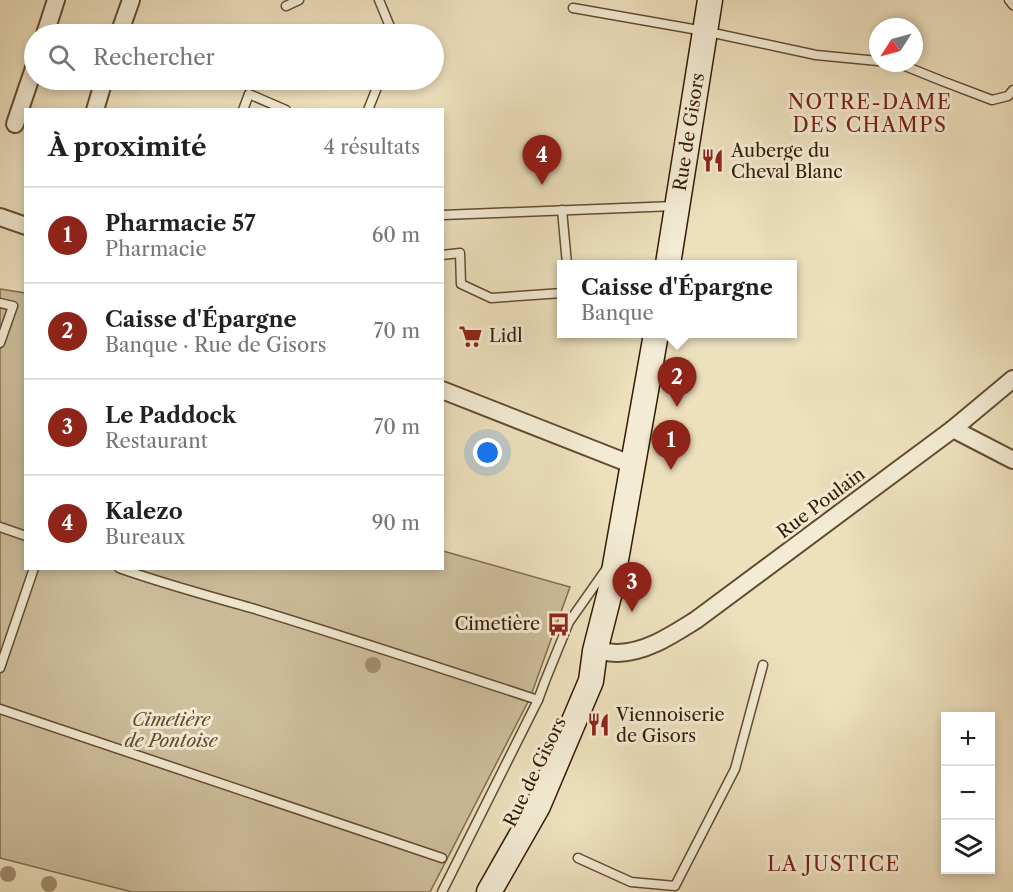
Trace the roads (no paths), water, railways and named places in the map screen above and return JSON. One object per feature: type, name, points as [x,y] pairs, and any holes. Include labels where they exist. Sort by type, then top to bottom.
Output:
[{"type":"main road","name":"Rue de Gisors","points":[[669,260],[710,0]]},
{"type":"main road","name":"Rue de Gisors","points":[[489,892],[525,835],[591,681],[595,651],[618,553],[655,338]]},
{"type":"main road","name":"Rue de Gisors","points":[[473,892],[524,800],[595,651]]},
{"type":"street","points":[[48,24],[56,0]]},
{"type":"street","points":[[123,24],[131,0]]},
{"type":"street","points":[[15,124],[27,90]]},
{"type":"street","points":[[96,108],[101,90]]},
{"type":"street","points":[[0,217],[24,225]]},
{"type":"street","name":"Rue Poulain","points":[[595,651],[619,653],[646,648],[696,621],[952,429],[1013,379]]},
{"type":"street","points":[[444,391],[633,465]]},
{"type":"street","points":[[952,429],[1013,460]]},
{"type":"lane","points":[[286,6],[299,0]]},
{"type":"lane","points":[[379,0],[389,24]]},
{"type":"lane","points":[[1009,0],[1013,5]]},
{"type":"lane","points":[[573,8],[704,31],[816,55],[869,60]]},
{"type":"lane","points":[[920,72],[992,100],[1008,96],[1013,90]]},
{"type":"lane","points":[[369,108],[376,90]]},
{"type":"lane","points":[[244,108],[249,94],[281,108]]},
{"type":"lane","points":[[444,215],[678,206]]},
{"type":"lane","points":[[562,210],[567,260]]},
{"type":"lane","points":[[444,255],[460,253],[461,285],[491,298],[557,293]]},
{"type":"lane","points":[[0,303],[13,306],[0,343]]},
{"type":"lane","points":[[0,527],[24,535]]},
{"type":"lane","points":[[442,892],[538,700],[569,622],[618,553]]},
{"type":"lane","points":[[0,668],[33,570]]},
{"type":"lane","points":[[124,570],[157,582],[322,630],[538,700]]},
{"type":"lane","points":[[578,858],[631,882],[675,886],[735,769],[762,665]]},
{"type":"lane","points":[[0,709],[442,858]]},
{"type":"place","name":"Auberge du Cheval Blanc","points":[[713,161]]},
{"type":"place","name":"Kalezo","points":[[542,185]]},
{"type":"place","name":"Lidl","points":[[471,336]]},
{"type":"place","name":"Caisse d'Épargne","points":[[677,407]]},
{"type":"place","name":"Pharmacie 57","points":[[671,470]]},
{"type":"place","name":"Le Paddock","points":[[632,612]]},
{"type":"place","name":"Cimetière","points":[[558,624]]},
{"type":"place","name":"Viennoiserie de Gisors","points":[[598,725]]},
{"type":"district","name":"NOTRE-DAME DES CHAMPS","points":[[870,114]]},
{"type":"district","name":"LA JUSTICE","points":[[834,864]]},
{"type":"park label","name":"Cimetière de Pontoise","points":[[171,730]]}]
